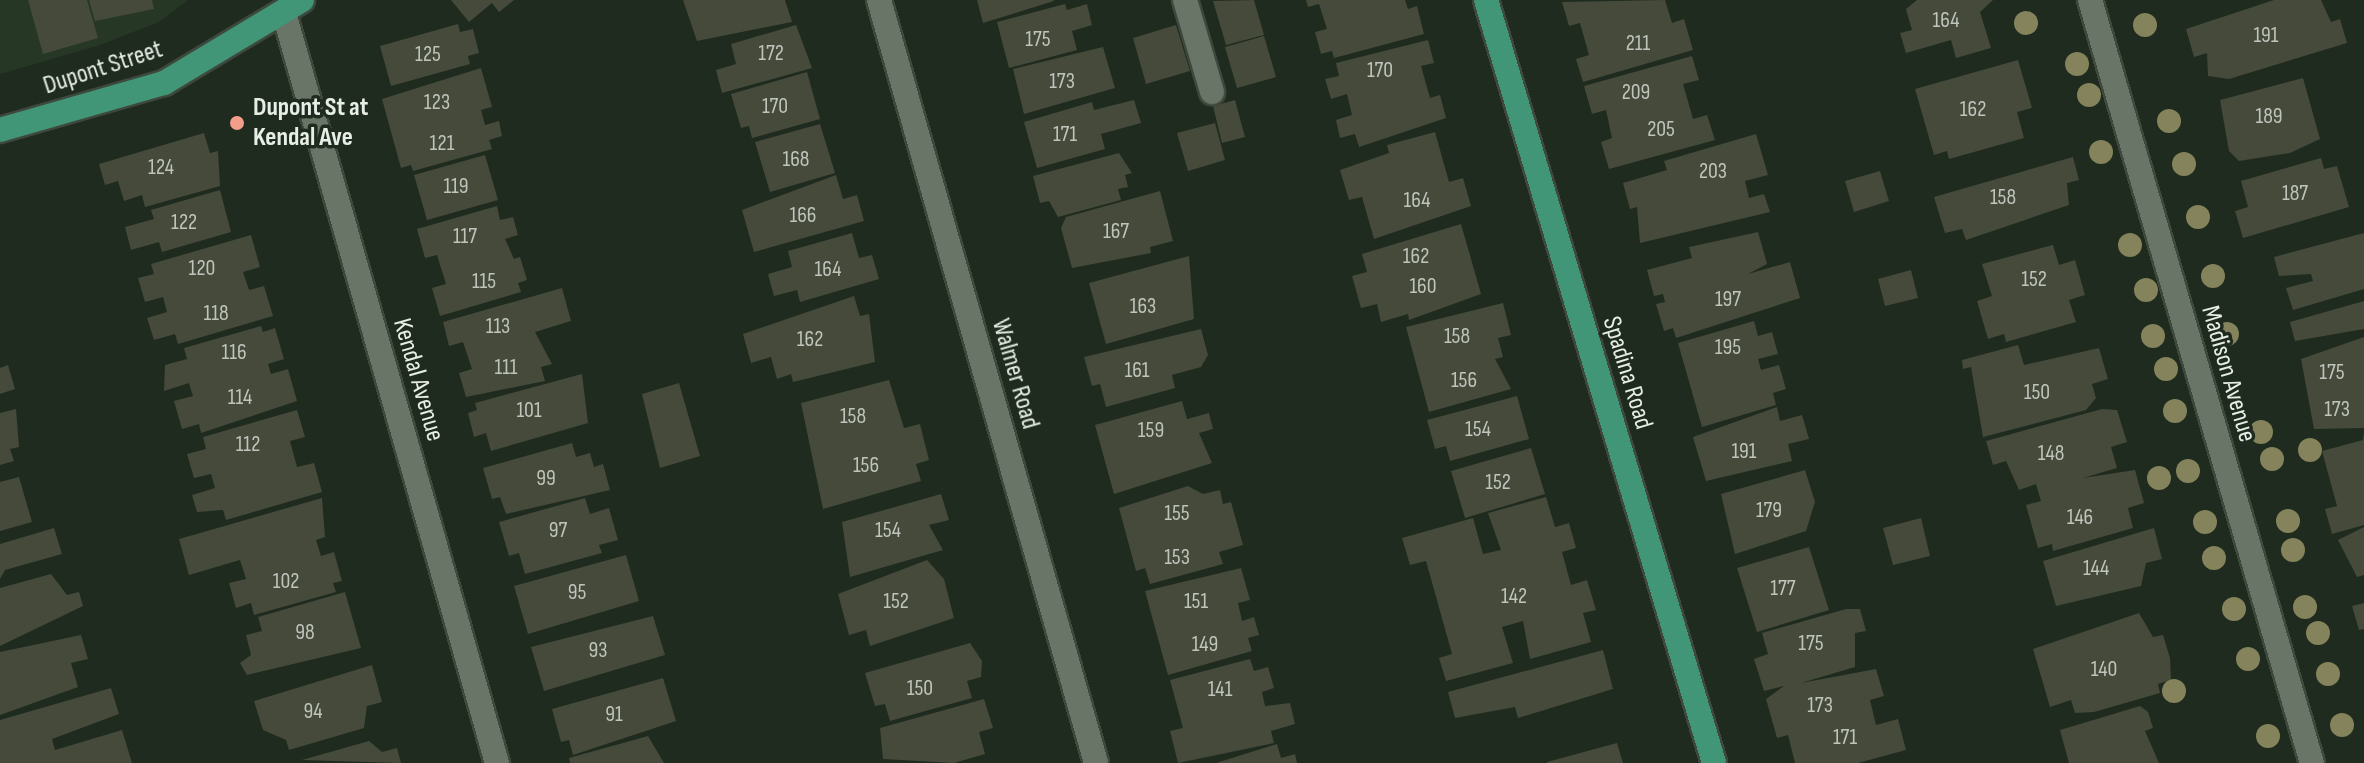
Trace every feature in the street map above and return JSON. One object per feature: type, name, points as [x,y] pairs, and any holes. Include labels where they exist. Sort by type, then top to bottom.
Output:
[{"type":"main road","name":"Spadina Road","points":[[1486,0],[1714,763]]},
{"type":"main road","name":"Dupont Street","points":[[0,130],[164,83],[293,7]]},
{"type":"street","name":"Walmer Road","points":[[879,0],[1096,763]]},
{"type":"street","points":[[1185,0],[1212,92]]},
{"type":"street","name":"Madison Avenue","points":[[2090,0],[2312,763]]},
{"type":"street","name":"Kendal Avenue","points":[[293,7],[497,763]]},
{"type":"shaded area","points":[[0,0],[188,0],[159,22],[100,45],[0,74]]},
{"type":"building","points":[[28,0],[87,0],[98,38],[43,54]]},
{"type":"building","points":[[89,0],[152,0],[154,9],[95,21]]},
{"type":"building","points":[[451,0],[514,0],[499,12],[492,3],[469,22]]},
{"type":"building","points":[[683,0],[785,0],[792,22],[697,41]]},
{"type":"building","points":[[977,0],[1053,0],[1054,1],[983,23]]},
{"type":"building","points":[[1254,0],[1264,35],[1226,45],[1213,1]]},
{"type":"building","points":[[1306,0],[1405,0],[1408,9],[1417,6],[1424,34],[1334,58],[1332,51],[1321,54],[1315,32],[1327,29],[1319,4],[1308,7]]},
{"type":"building","points":[[1665,0],[1672,23],[1684,19],[1693,50],[1583,82],[1576,59],[1589,55],[1580,23],[1569,26],[1562,2]]},
{"type":"building","points":[[1917,0],[1993,0],[1980,12],[1991,48],[1956,58],[1951,40],[1906,53],[1900,33],[1912,30],[1906,9]]},
{"type":"building","points":[[2274,0],[2321,0],[2331,22],[2340,19],[2347,43],[2229,79],[2208,76],[2207,53],[2194,57],[2186,29]]},
{"type":"building","points":[[1065,4],[1067,10],[1087,4],[1092,25],[1072,31],[1077,50],[1009,68],[997,22]]},
{"type":"building","points":[[458,24],[460,32],[473,29],[479,53],[468,56],[470,64],[391,86],[380,46]]},
{"type":"building","points":[[796,25],[812,68],[722,93],[716,70],[736,64],[731,44]]},
{"type":"building","points":[[1176,25],[1190,71],[1146,84],[1133,38]]},
{"type":"building","points":[[1264,36],[1276,77],[1237,88],[1225,47]]},
{"type":"building","points":[[1428,40],[1434,63],[1421,66],[1430,98],[1440,95],[1446,118],[1359,147],[1355,134],[1340,138],[1336,120],[1352,115],[1347,94],[1331,99],[1325,79],[1339,76],[1336,63]]},
{"type":"building","points":[[1103,47],[1115,88],[1024,114],[1013,69]]},
{"type":"building","points":[[1692,56],[1699,80],[1683,84],[1693,119],[1707,115],[1715,140],[1609,169],[1601,142],[1612,138],[1606,110],[1592,114],[1584,86]]},
{"type":"building","points":[[2018,60],[2032,108],[2017,112],[2024,138],[1949,159],[1947,151],[1934,155],[1915,89]]},
{"type":"building","points":[[481,68],[492,107],[481,110],[485,125],[499,121],[502,136],[489,140],[492,149],[413,171],[411,165],[401,168],[382,99]]},
{"type":"building","points":[[807,72],[820,119],[752,138],[749,126],[741,128],[731,94]]},
{"type":"building","points":[[2303,78],[2320,139],[2290,153],[2239,161],[2229,151],[2220,100]]},
{"type":"building","points":[[1134,100],[1141,123],[1101,134],[1105,149],[1037,168],[1024,122],[1092,102],[1094,110]]},
{"type":"building","points":[[1235,100],[1245,137],[1222,143],[1213,106]]},
{"type":"building","points":[[1215,123],[1225,160],[1188,171],[1177,133]]},
{"type":"building","points":[[820,124],[835,173],[770,192],[755,142]]},
{"type":"building","points":[[1435,132],[1449,182],[1463,178],[1471,206],[1374,239],[1362,197],[1349,200],[1340,170],[1389,153],[1387,145]]},
{"type":"building","points":[[204,133],[210,153],[218,151],[220,186],[145,207],[142,195],[124,201],[118,181],[105,185],[99,164]]},
{"type":"building","points":[[1756,134],[1768,175],[1745,181],[1749,198],[1764,194],[1770,212],[1640,243],[1637,207],[1630,209],[1623,183],[1667,170],[1664,161]]},
{"type":"building","points":[[1119,153],[1132,173],[1125,175],[1128,187],[1118,189],[1121,200],[1058,217],[1049,201],[1040,203],[1033,176]]},
{"type":"building","points":[[485,155],[498,200],[427,220],[414,175]]},
{"type":"building","points":[[2073,157],[2079,180],[2067,183],[2069,205],[1966,240],[1962,229],[1945,233],[1934,197]]},
{"type":"building","points":[[2321,158],[2324,169],[2337,166],[2349,207],[2243,238],[2235,211],[2248,207],[2241,181]]},
{"type":"building","points":[[1880,171],[1889,201],[1854,212],[1845,181]]},
{"type":"building","points":[[836,175],[843,199],[857,195],[864,221],[754,252],[742,210]]},
{"type":"building","points":[[220,190],[231,232],[162,252],[159,242],[131,250],[125,227],[154,219],[151,210]]},
{"type":"building","points":[[1160,191],[1173,241],[1150,247],[1151,253],[1072,268],[1061,228],[1066,217]]},
{"type":"building","points":[[497,206],[500,220],[513,217],[518,235],[505,239],[514,259],[520,257],[527,280],[518,283],[521,292],[440,316],[432,288],[446,284],[437,255],[425,258],[417,229]]},
{"type":"building","points":[[1461,224],[1481,294],[1409,320],[1408,314],[1381,322],[1377,304],[1361,308],[1352,276],[1367,272],[1362,254]]},
{"type":"building","points":[[1758,232],[1767,264],[1748,274],[1790,262],[1800,298],[1676,338],[1673,328],[1664,331],[1656,304],[1665,302],[1663,294],[1654,296],[1647,270],[1692,258],[1689,247]]},
{"type":"building","points":[[852,233],[859,258],[872,255],[879,279],[800,302],[797,290],[774,296],[768,274],[792,267],[788,251]]},
{"type":"building","points":[[2364,233],[2364,289],[2293,310],[2286,288],[2313,281],[2311,274],[2279,276],[2274,257]]},
{"type":"building","points":[[251,235],[260,267],[243,272],[249,290],[264,286],[273,316],[178,344],[175,334],[154,340],[147,318],[167,312],[163,297],[145,302],[138,278],[154,274],[151,264]]},
{"type":"building","points":[[2053,245],[2059,265],[2075,260],[2085,295],[2069,300],[2076,322],[2006,342],[2004,334],[1988,339],[1977,301],[1992,296],[1982,264]]},
{"type":"building","points":[[1189,256],[1194,319],[1106,344],[1089,283]]},
{"type":"building","points":[[1911,270],[1918,298],[1885,306],[1878,279]]},
{"type":"building","points":[[562,288],[571,321],[535,332],[552,364],[541,367],[545,381],[466,397],[459,373],[472,369],[463,342],[449,346],[443,322]]},
{"type":"building","points":[[854,296],[860,316],[869,314],[875,362],[793,382],[791,374],[777,379],[771,357],[751,363],[743,334]]},
{"type":"building","points":[[2364,301],[2364,329],[2295,341],[2290,322]]},
{"type":"building","points":[[1503,303],[1511,335],[1498,338],[1503,357],[1495,359],[1511,389],[1429,412],[1406,327]]},
{"type":"building","points":[[1754,321],[1758,336],[1772,332],[1778,354],[1758,359],[1761,370],[1779,365],[1786,389],[1773,393],[1776,405],[1702,427],[1678,343]]},
{"type":"building","points":[[261,326],[263,332],[275,328],[284,359],[268,364],[271,374],[288,369],[297,401],[201,433],[199,424],[182,429],[174,401],[193,396],[189,383],[164,391],[165,365],[187,359],[184,348]]},
{"type":"building","points":[[1201,329],[1208,355],[1201,367],[1172,375],[1175,388],[1106,407],[1100,384],[1092,386],[1084,357]]},
{"type":"building","points":[[2364,337],[2364,428],[2314,429],[2301,359]]},
{"type":"building","points":[[2018,345],[2024,365],[2099,348],[2108,379],[2092,384],[2096,398],[2086,410],[1983,437],[1971,367],[1963,369],[1962,360]]},
{"type":"building","points":[[8,365],[15,389],[0,394],[0,368]]},
{"type":"building","points":[[582,374],[588,423],[491,451],[486,433],[474,437],[468,413],[477,410],[475,403]]},
{"type":"building","points":[[889,380],[904,428],[920,424],[929,460],[916,464],[921,481],[823,509],[801,403]]},
{"type":"building","points":[[679,383],[700,456],[660,468],[642,394]]},
{"type":"building","points":[[1517,396],[1529,439],[1450,461],[1446,446],[1435,449],[1427,420]]},
{"type":"building","points":[[1182,401],[1187,419],[1209,413],[1213,429],[1199,433],[1212,463],[1114,494],[1095,425]]},
{"type":"building","points":[[1777,407],[1780,421],[1802,415],[1809,439],[1788,444],[1792,461],[1706,481],[1693,437]]},
{"type":"building","points":[[16,409],[19,447],[10,449],[14,461],[0,465],[0,413]]},
{"type":"building","points":[[2102,409],[2117,410],[2127,442],[2111,447],[2117,468],[2083,478],[2135,470],[2144,503],[2128,508],[2133,528],[2053,551],[2052,544],[2038,548],[2026,505],[2041,501],[2036,484],[2019,490],[2006,461],[1993,465],[1986,441]]},
{"type":"building","points":[[297,410],[305,437],[290,441],[297,467],[314,463],[322,492],[226,520],[223,510],[197,512],[192,495],[215,488],[211,474],[194,478],[187,454],[206,449],[203,437]]},
{"type":"building","points":[[2364,432],[2364,525],[2332,534],[2325,509],[2337,506],[2322,451],[2363,440]]},
{"type":"building","points":[[572,443],[576,457],[590,453],[594,467],[603,464],[610,490],[506,514],[500,497],[492,499],[483,468]]},
{"type":"building","points":[[1531,448],[1545,494],[1465,518],[1451,471]]},
{"type":"building","points":[[1805,470],[1815,502],[1806,531],[1735,554],[1721,494]]},
{"type":"building","points":[[19,477],[32,522],[0,531],[0,482]]},
{"type":"building","points":[[1188,486],[1203,494],[1220,490],[1223,504],[1231,502],[1243,545],[1219,552],[1223,564],[1150,584],[1145,568],[1136,571],[1119,508]]},
{"type":"building","points":[[941,494],[949,520],[929,525],[943,550],[850,577],[842,522]]},
{"type":"building","points":[[1546,497],[1555,527],[1569,523],[1576,548],[1562,552],[1571,585],[1587,580],[1596,610],[1583,613],[1591,642],[1530,659],[1523,621],[1502,627],[1513,663],[1446,681],[1439,658],[1452,654],[1426,561],[1410,565],[1402,538],[1473,518],[1483,554],[1501,550],[1488,513]]},
{"type":"building","points":[[322,498],[325,537],[316,540],[321,556],[334,552],[342,581],[333,583],[336,592],[254,615],[251,603],[236,608],[229,583],[246,579],[240,560],[189,575],[179,539]]},
{"type":"building","points":[[585,498],[590,514],[609,508],[618,540],[599,545],[602,553],[525,574],[519,553],[509,556],[499,522]]},
{"type":"building","points":[[1921,518],[1930,556],[1893,565],[1883,528]]},
{"type":"building","points":[[2364,527],[2364,575],[2357,577],[2338,540]]},
{"type":"building","points":[[54,528],[62,554],[5,570],[0,579],[0,544]]},
{"type":"building","points":[[2154,528],[2162,559],[2146,563],[2141,586],[2056,606],[2043,561]]},
{"type":"building","points":[[1809,547],[1829,610],[1757,632],[1737,568]]},
{"type":"building","points":[[626,555],[639,601],[528,634],[514,586]]},
{"type":"building","points":[[927,560],[944,579],[954,618],[870,646],[866,630],[849,635],[838,594]]},
{"type":"building","points":[[1241,568],[1250,600],[1238,603],[1242,621],[1254,617],[1259,635],[1248,638],[1252,651],[1168,675],[1145,591]]},
{"type":"building","points":[[51,574],[67,595],[79,592],[83,606],[0,646],[0,588]]},
{"type":"building","points":[[345,592],[361,648],[247,675],[240,663],[251,655],[246,635],[262,631],[258,617]]},
{"type":"building","points":[[2364,603],[2364,629],[2359,630],[2352,606]]},
{"type":"building","points":[[1846,609],[1860,609],[1866,631],[1855,633],[1855,667],[1801,683],[1876,669],[1884,696],[1870,700],[1876,725],[1898,719],[1906,750],[1858,763],[1795,763],[1788,735],[1777,738],[1766,699],[1784,686],[1764,691],[1754,659],[1768,654],[1762,633]]},
{"type":"building","points":[[2139,613],[2153,637],[2163,635],[2170,658],[2171,680],[2158,684],[2160,693],[2094,712],[2075,713],[2071,700],[2050,707],[2033,649]]},
{"type":"building","points":[[653,616],[665,655],[544,691],[531,647]]},
{"type":"building","points":[[81,635],[88,659],[71,663],[78,687],[0,715],[0,652]]},
{"type":"building","points":[[970,643],[982,661],[981,677],[967,681],[972,698],[890,721],[885,704],[875,706],[865,673]]},
{"type":"building","points":[[1603,650],[1613,689],[1518,718],[1515,707],[1455,718],[1448,692]]},
{"type":"building","points":[[1250,659],[1254,671],[1268,667],[1274,688],[1262,692],[1265,706],[1290,703],[1295,724],[1271,731],[1274,743],[1178,763],[1170,731],[1183,728],[1170,680]]},
{"type":"building","points":[[372,665],[382,702],[367,706],[364,728],[289,750],[286,740],[263,730],[254,701]]},
{"type":"building","points":[[663,678],[676,721],[573,755],[569,740],[561,742],[552,709]]},
{"type":"building","points":[[111,688],[119,714],[52,739],[55,750],[122,730],[132,763],[0,763],[0,720]]},
{"type":"building","points":[[984,699],[993,728],[979,732],[985,754],[954,763],[883,759],[880,728]]},
{"type":"building","points":[[2140,706],[2148,712],[2153,728],[2145,731],[2159,763],[2069,763],[2060,730]]},
{"type":"building","points":[[648,736],[664,763],[570,763],[569,758]]},
{"type":"building","points":[[369,741],[382,752],[397,748],[401,763],[302,760]]},
{"type":"building","points":[[1617,743],[1623,763],[1547,763],[1547,762]]},
{"type":"building","points":[[1277,744],[1281,758],[1295,754],[1297,763],[1216,763]]},
{"type":"place","name":"Dupont St at Kendal Ave","points":[[237,123]]}]
